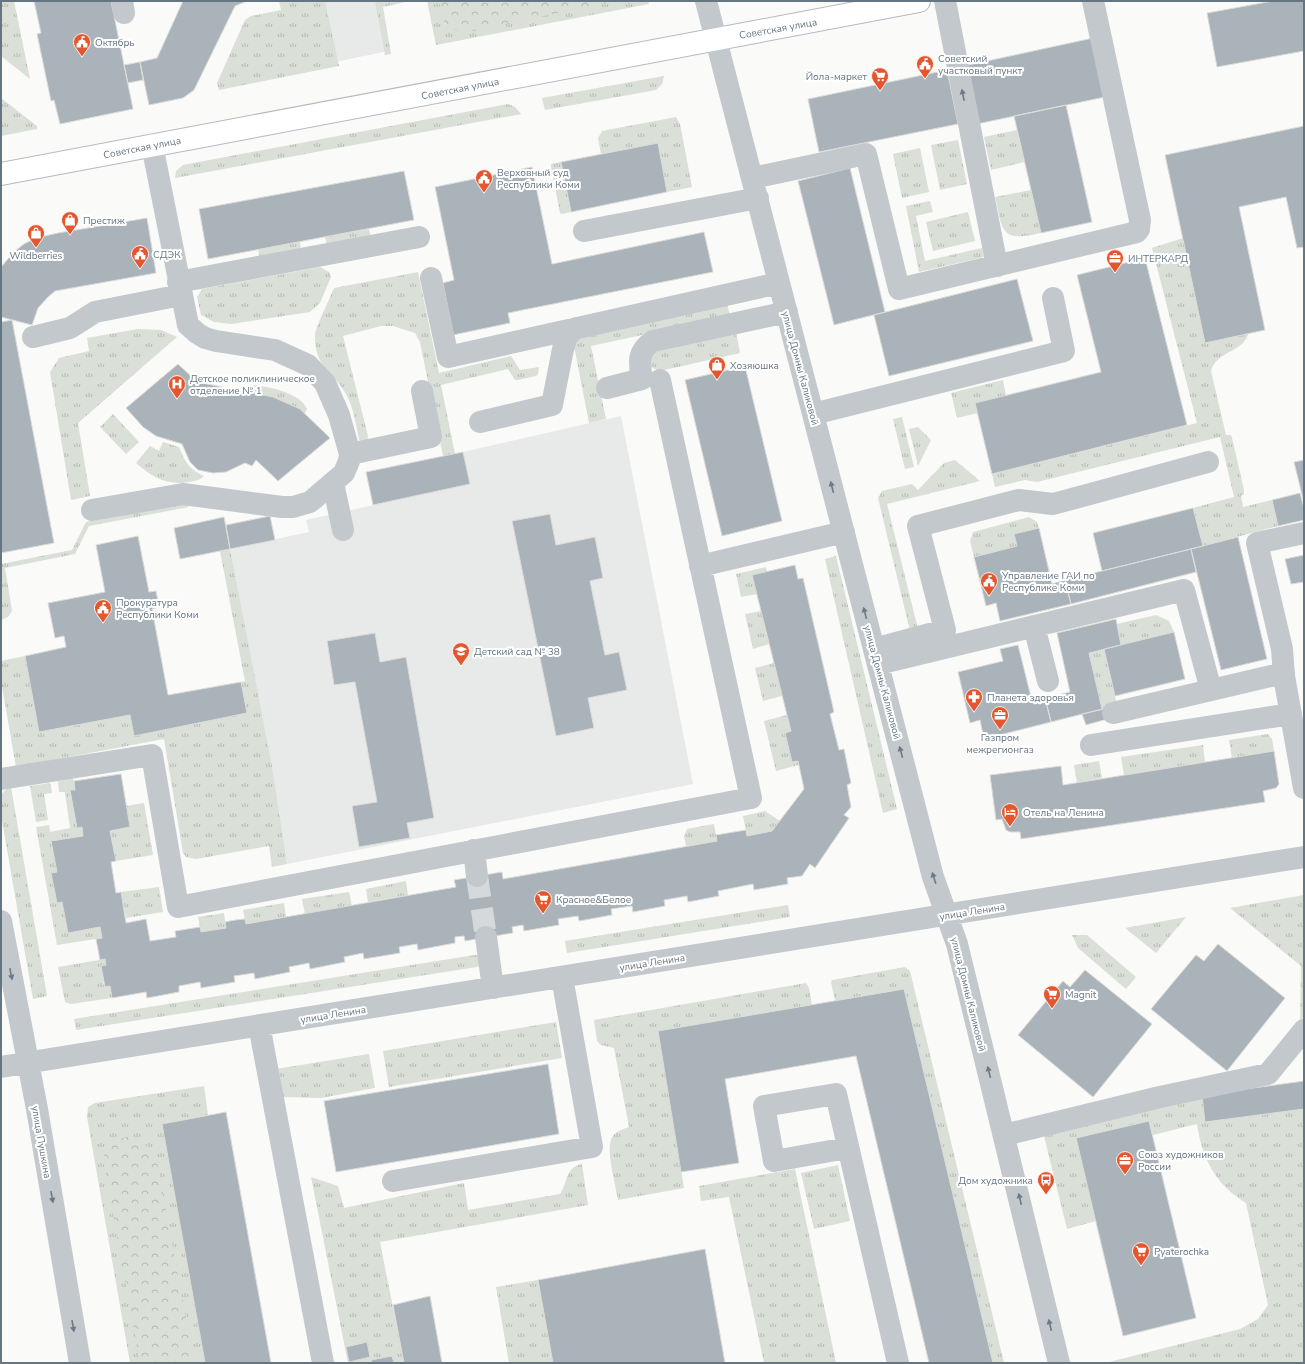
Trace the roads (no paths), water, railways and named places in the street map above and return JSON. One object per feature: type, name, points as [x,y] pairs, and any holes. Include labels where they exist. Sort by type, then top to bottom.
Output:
[{"type":"main road","name":"Советская улица","points":[[1,174],[919,1]]},
{"type":"street","name":"улица Домны Каликовой","points":[[706,1],[933,877],[957,944],[1059,1363]]},
{"type":"street","points":[[945,1],[997,266]]},
{"type":"street","points":[[584,231],[755,188],[866,154],[899,290],[1132,234],[1139,229],[1140,220],[1094,1]]},
{"type":"street","points":[[92,510],[183,494],[282,507],[294,507],[310,502],[333,483],[344,473],[349,461],[350,454],[339,415],[325,383],[308,365],[275,350],[216,341],[197,334],[188,325],[152,145]]},
{"type":"street","points":[[33,337],[70,328],[95,312],[180,288],[419,237]]},
{"type":"street","points":[[431,278],[448,356],[779,283]]},
{"type":"street","points":[[813,414],[1064,351],[1052,298]]},
{"type":"street","points":[[607,388],[642,379],[640,358],[646,346],[653,341],[787,312]]},
{"type":"street","points":[[480,422],[552,405],[562,349],[567,336],[576,328]]},
{"type":"street","points":[[1,779],[152,754],[178,906],[751,798],[660,380]]},
{"type":"street","points":[[350,454],[431,437],[422,391]]},
{"type":"street","points":[[876,656],[945,630],[918,526],[1018,500],[1054,504],[1208,462]]},
{"type":"street","points":[[333,483],[343,530]]},
{"type":"street","points":[[700,566],[844,532]]},
{"type":"street","points":[[1304,533],[1257,543],[1282,649],[1284,673],[1304,788]]},
{"type":"street","points":[[876,656],[1034,626],[1184,590],[1211,690]]},
{"type":"street","points":[[1034,626],[1048,681]]},
{"type":"street","points":[[1113,713],[1284,673]]},
{"type":"street","points":[[1091,745],[1291,714]]},
{"type":"street","points":[[474,850],[477,876]]},
{"type":"street","name":"улица Ленина","points":[[1,1067],[1304,857]]},
{"type":"street","name":"улица Пушкина","points":[[1,921],[28,1062],[80,1363]]},
{"type":"street","points":[[486,938],[493,988]]},
{"type":"street","points":[[393,1181],[592,1147],[562,977]]},
{"type":"street","points":[[259,1025],[323,1363]]},
{"type":"street","points":[[1004,1135],[1160,1097],[1268,1074],[1304,1030]]},
{"type":"street","points":[[847,1148],[898,1363]]},
{"type":"tunnel","points":[[477,876],[486,937]]},
{"type":"place","name":"Октябрь","points":[[82,57]]},
{"type":"place","name":"Советский участковый пункт","points":[[925,79]]},
{"type":"place","name":"Йола-маркет","points":[[880,91]]},
{"type":"place","name":"Верховный суд Республики Коми","points":[[484,193]]},
{"type":"place","name":"Престиж","points":[[70,235]]},
{"type":"place","name":"Wildberries","points":[[36,248]]},
{"type":"place","name":"СДЭК","points":[[140,269]]},
{"type":"place","name":"ИНТЕРКАРД","points":[[1115,273]]},
{"type":"place","name":"Хозяюшка","points":[[717,380]]},
{"type":"place","name":"Детское поликлиническое отделение № 1","points":[[177,399]]},
{"type":"place","name":"Управление ГАИ по Республике Коми","points":[[989,596]]},
{"type":"place","name":"Прокуратура Республики Коми","points":[[103,623]]},
{"type":"place","name":"Детский сад № 38","points":[[461,666]]},
{"type":"place","name":"Планета здоровья","points":[[974,712]]},
{"type":"place","name":"Газпром межрегионгаз","points":[[1000,730]]},
{"type":"place","name":"Отель на Ленина","points":[[1010,827]]},
{"type":"place","name":"Красное&Белое","points":[[543,914]]},
{"type":"place","name":"Magnit","points":[[1052,1009]]},
{"type":"place","name":"Союз художников России","points":[[1125,1175]]},
{"type":"place","name":"Дом художника","points":[[1046,1195]]},
{"type":"place","name":"Pyaterochka","points":[[1141,1266]]}]
